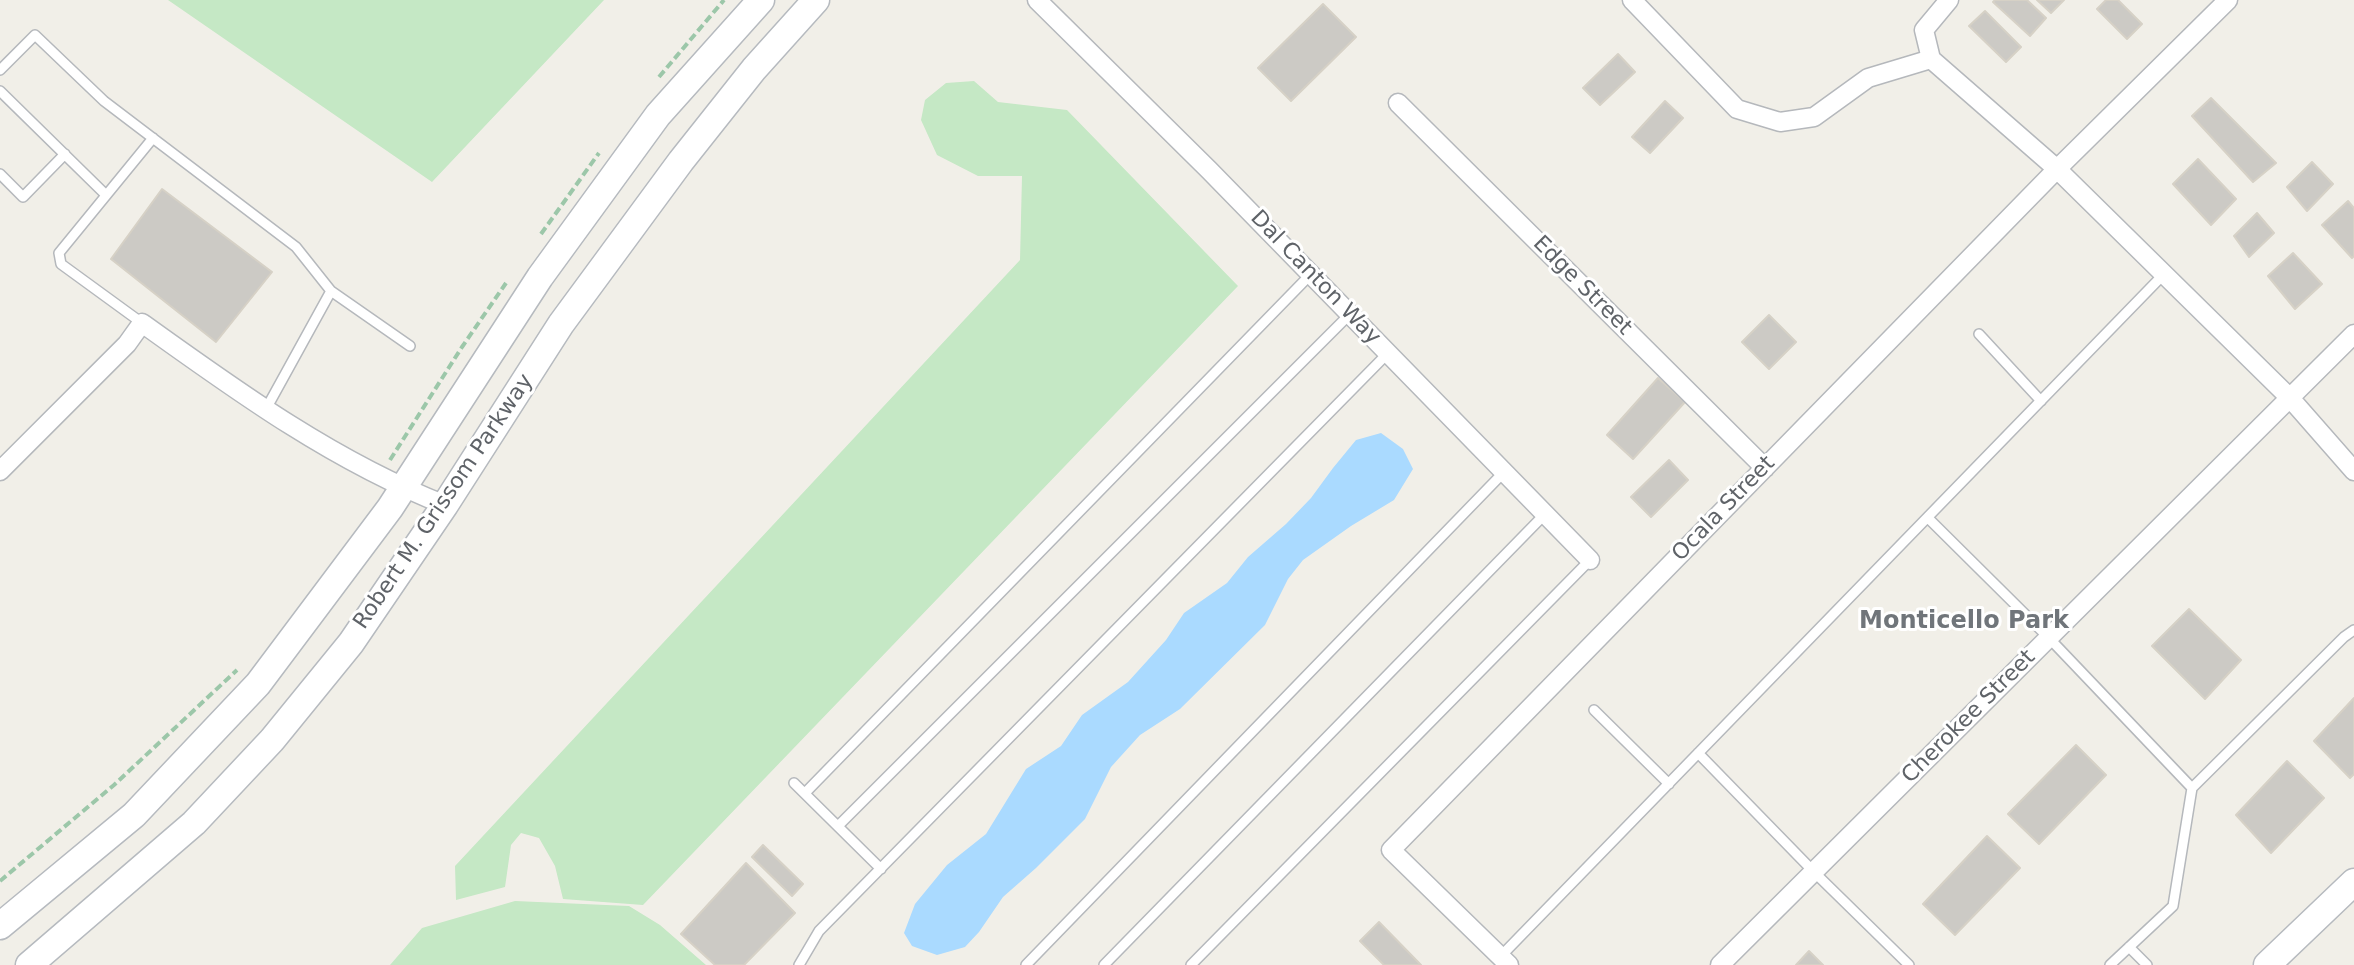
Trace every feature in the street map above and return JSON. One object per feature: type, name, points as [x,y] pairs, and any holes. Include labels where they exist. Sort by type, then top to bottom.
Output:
[{"type":"main road","name":"Robert M. Grissom Parkway","points":[[0,926],[134,815],[258,684],[403,489],[540,277],[658,115],[761,0]]},
{"type":"main road","name":"Robert M. Grissom Parkway","points":[[29,965],[194,823],[272,740],[351,643],[445,505],[561,324],[672,173],[754,69],[816,0]]},
{"type":"main road","points":[[2267,965],[2354,882]]},
{"type":"street","name":"Dal Canton Way","points":[[1037,0],[1198,159],[1590,560]]},
{"type":"street","points":[[1632,0],[1737,109],[1780,122],[1814,117],[1868,78],[1931,59]]},
{"type":"street","name":"Ocala Street","points":[[1504,961],[1391,850],[2057,169],[2228,0]]},
{"type":"street","points":[[1945,1],[1924,30],[1931,59],[2057,169],[2290,398],[2354,471]]},
{"type":"street","name":"Edge Street","points":[[1398,103],[1765,468]]},
{"type":"street","points":[[0,471],[127,344],[142,323],[293,428],[403,489],[445,505]]},
{"type":"street","name":"Cherokee Street","points":[[1720,965],[2354,334]]},
{"type":"lane","points":[[0,70],[35,35],[104,101],[296,247],[331,291],[410,346]]},
{"type":"lane","points":[[0,91],[106,195]]},
{"type":"lane","points":[[142,323],[61,264],[59,253],[153,138]]},
{"type":"lane","points":[[0,174],[23,197],[65,154]]},
{"type":"lane","points":[[805,793],[1311,274]]},
{"type":"lane","points":[[1504,961],[1698,753],[2164,274]]},
{"type":"lane","points":[[266,409],[331,291]]},
{"type":"lane","points":[[838,826],[1350,314]]},
{"type":"lane","points":[[1979,334],[2041,401]]},
{"type":"lane","points":[[799,965],[819,931],[1388,353]]},
{"type":"lane","points":[[1026,965],[1504,472]]},
{"type":"lane","points":[[1104,965],[1545,514]]},
{"type":"lane","points":[[1928,518],[2049,638],[2192,788]]},
{"type":"lane","points":[[1191,965],[1590,560]]},
{"type":"lane","points":[[2110,965],[2173,906],[2192,788],[2354,630]]},
{"type":"lane","points":[[1594,710],[1669,784]]},
{"type":"lane","points":[[1698,753],[1909,965]]},
{"type":"lane","points":[[794,783],[881,869]]},
{"type":"lane","points":[[2129,947],[2147,965]]},
{"type":"green space","points":[[168,0],[604,0],[432,182]]},
{"type":"green space","points":[[974,81],[998,102],[1067,110],[1238,286],[643,905],[563,899],[555,866],[539,838],[521,833],[511,845],[505,887],[456,900],[455,866],[1020,260],[1022,176],[978,176],[937,155],[921,120],[925,100],[946,83]]},
{"type":"green space","points":[[515,901],[629,906],[660,925],[706,965],[390,965],[422,928]]},
{"type":"water","points":[[1381,433],[1403,449],[1413,469],[1394,500],[1303,560],[1288,579],[1265,625],[1180,709],[1140,735],[1111,767],[1085,819],[1003,897],[965,947],[937,955],[912,946],[904,933],[915,904],[947,865],[986,834],[1026,769],[1061,746],[1082,715],[1128,682],[1166,640],[1184,613],[1227,583],[1248,557],[1311,498],[1356,440]]},
{"type":"building","points":[[2027,0],[2046,18],[2030,36],[1993,2]]},
{"type":"building","points":[[2037,0],[2064,0],[2051,13]]},
{"type":"building","points":[[2106,0],[2118,0],[2142,24],[2127,39],[2097,9]]},
{"type":"building","points":[[1323,4],[1356,37],[1291,101],[1258,68]]},
{"type":"building","points":[[1985,11],[2021,47],[2006,62],[1969,26]]},
{"type":"building","points":[[1618,54],[1635,72],[1600,105],[1583,88]]},
{"type":"building","points":[[2211,98],[2276,163],[2253,182],[2192,116]]},
{"type":"building","points":[[1665,101],[1683,118],[1650,153],[1632,137]]},
{"type":"building","points":[[2198,159],[2236,199],[2211,225],[2173,184]]},
{"type":"building","points":[[2312,162],[2333,184],[2307,211],[2287,187]]},
{"type":"building","points":[[162,189],[272,272],[216,342],[111,259]]},
{"type":"building","points":[[2348,201],[2354,208],[2352,258],[2322,225]]},
{"type":"building","points":[[2257,213],[2274,233],[2249,257],[2234,236]]},
{"type":"building","points":[[2293,253],[2322,284],[2295,309],[2268,276]]},
{"type":"building","points":[[1769,315],[1796,342],[1769,369],[1742,342]]},
{"type":"building","points":[[1658,378],[1685,402],[1633,459],[1607,435]]},
{"type":"building","points":[[1669,460],[1688,480],[1651,517],[1631,497]]},
{"type":"building","points":[[2189,609],[2241,660],[2205,699],[2152,646]]},
{"type":"building","points":[[2354,698],[2354,774],[2350,778],[2314,741]]},
{"type":"building","points":[[2076,745],[2106,775],[2039,844],[2008,814]]},
{"type":"building","points":[[2287,761],[2324,798],[2271,853],[2236,815]]},
{"type":"building","points":[[1987,836],[2020,868],[1955,935],[1923,904]]},
{"type":"building","points":[[763,845],[803,884],[792,896],[752,857]]},
{"type":"building","points":[[746,863],[795,913],[744,965],[715,965],[681,934]]},
{"type":"building","points":[[1379,922],[1421,965],[1384,965],[1360,941]]},
{"type":"building","points":[[1809,951],[1823,965],[1796,965]]},
{"type":"district","name":"Monticello Park","points":[[1964,622]]}]
